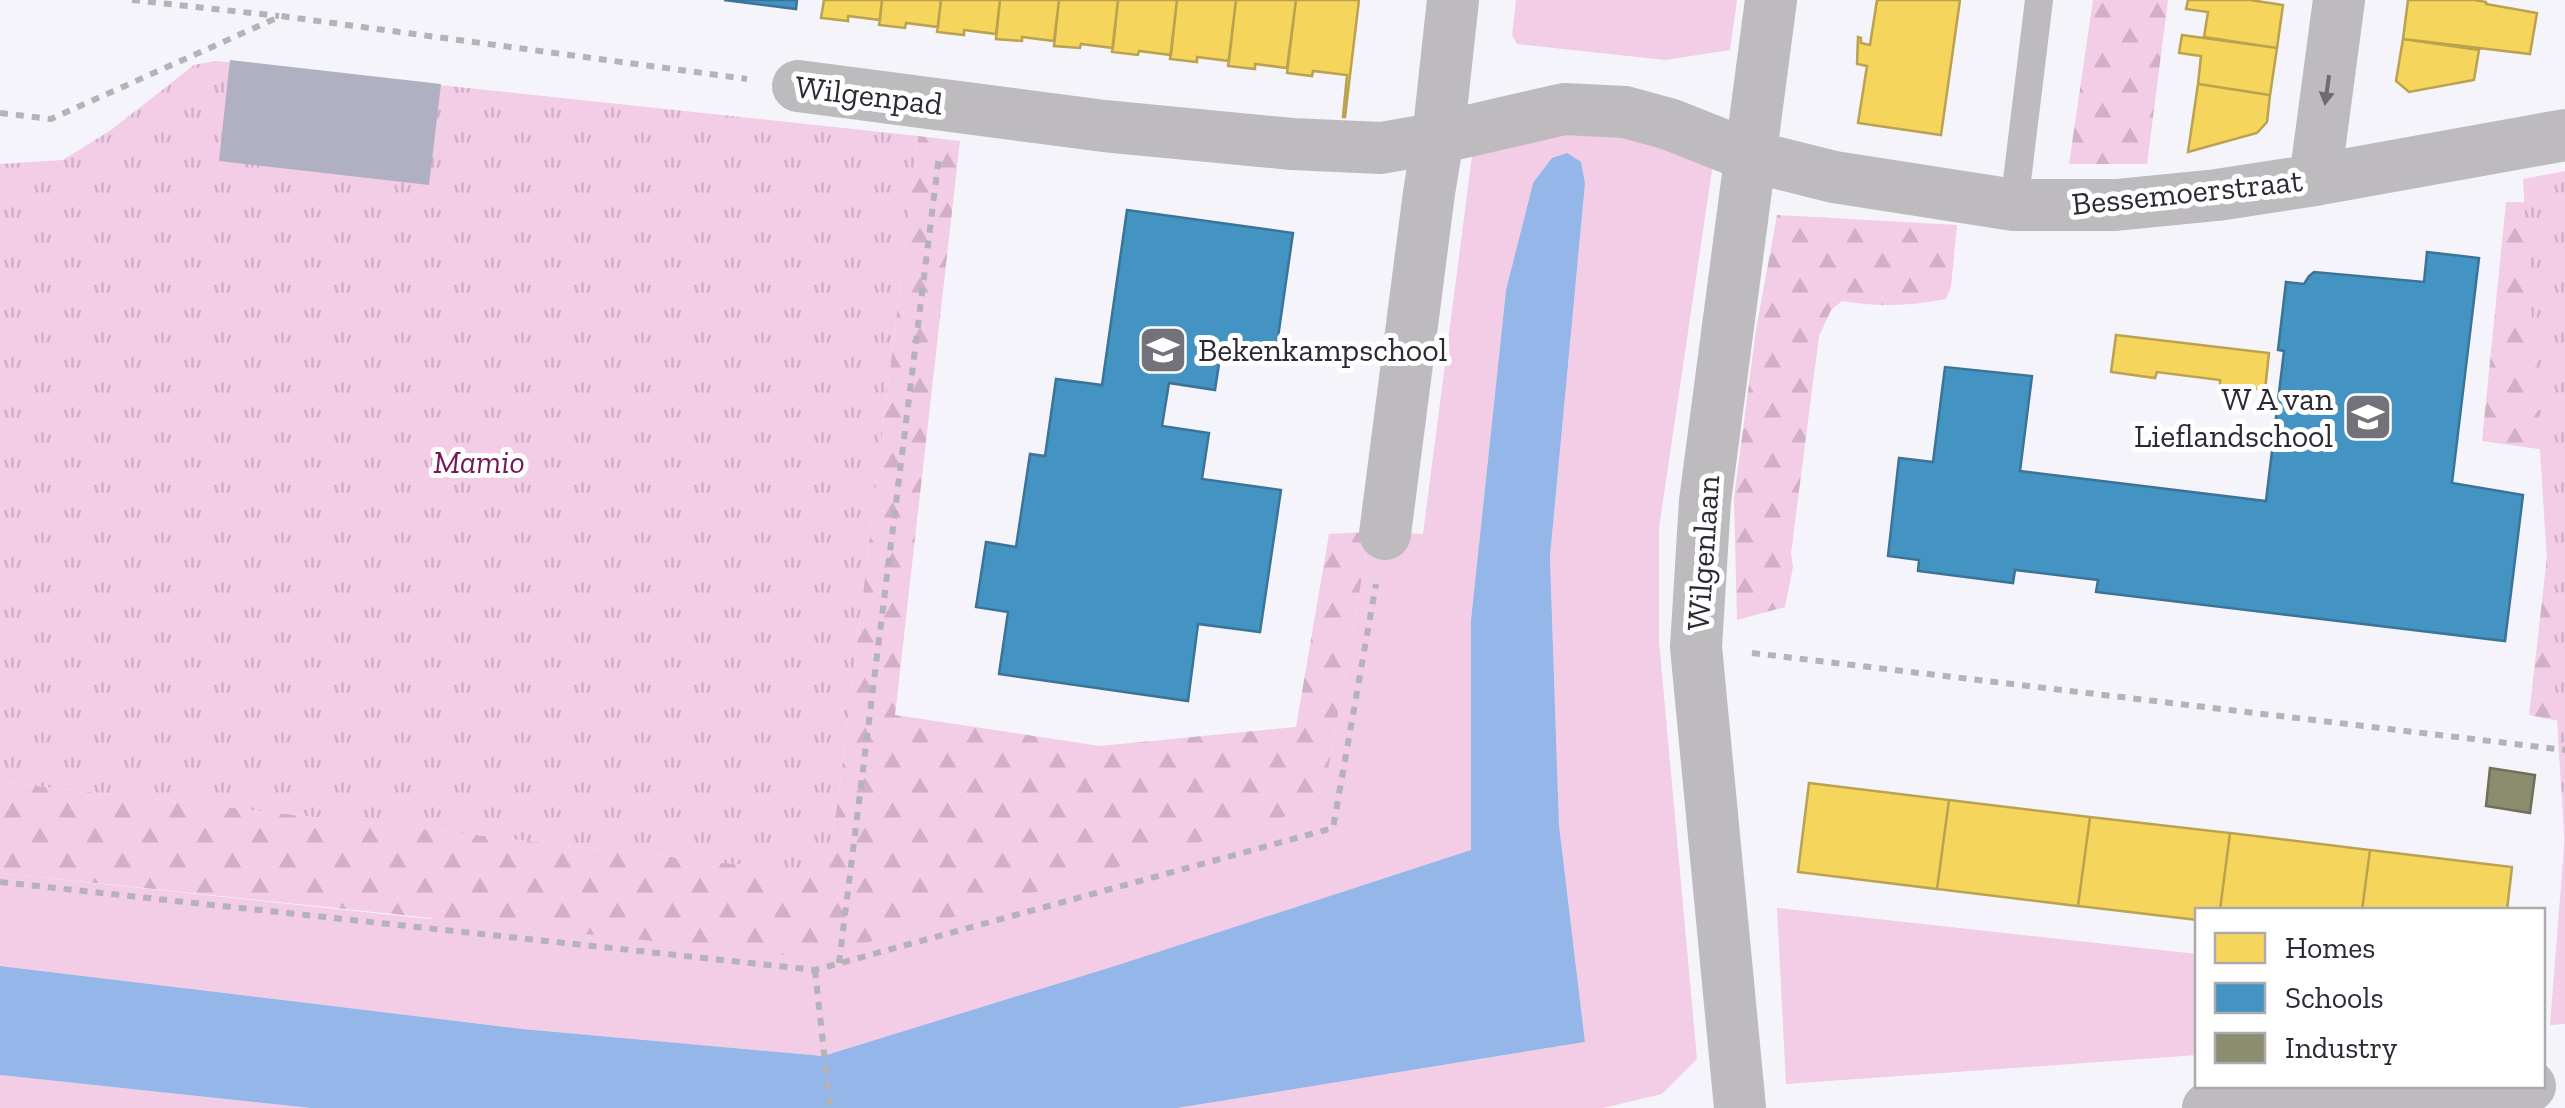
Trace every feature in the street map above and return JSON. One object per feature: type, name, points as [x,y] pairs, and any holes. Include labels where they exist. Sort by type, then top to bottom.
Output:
[{"type":"street","points":[[1385,534],[1453,0]]},
{"type":"street","name":"Wilgenlaan","points":[[1740,1108],[1696,647],[1704,501],[1771,0]]},
{"type":"street","points":[[2314,180],[2340,0]]},
{"type":"street","name":"Wilgenpad","points":[[798,86],[1104,126],[1292,144],[1381,148],[1564,109],[1626,112],[1669,124],[1750,156]]},
{"type":"street","name":"Bessemoerstraat","points":[[1750,156],[1834,177],[2014,205],[2116,205],[2314,180],[2565,134]]},
{"type":"street","points":[[2208,1108],[2501,1088]]},
{"type":"lane","points":[[2014,205],[2039,0]]},
{"type":"path","name":"Wilgenpad","points":[[132,0],[280,16],[798,86]]},
{"type":"path","points":[[0,113],[51,119],[280,16]]},
{"type":"path","points":[[839,964],[945,105]]},
{"type":"path","points":[[0,882],[815,970],[839,964],[1333,828],[1385,534]]},
{"type":"path","points":[[1696,647],[2565,750]]},
{"type":"path","points":[[815,970],[830,1108]]},
{"type":"green space","points":[[1516,0],[1737,0],[1730,50],[1665,60],[1517,44],[1512,35]]},
{"type":"green space","points":[[2093,0],[2168,0],[2147,164],[2069,164]]},
{"type":"green space","name":"Mamio","points":[[215,61],[918,136],[838,800],[825,874],[0,782],[0,164],[63,160],[111,130],[194,65]]},
{"type":"green space","points":[[1488,103],[1716,143],[1659,528],[1659,641],[1697,1059],[1662,1094],[1603,1108],[1177,1108],[1585,1042],[1559,825],[1550,557],[1585,185],[1533,183],[1506,290],[1471,620],[1472,850],[823,1056],[523,1029],[0,966],[0,873],[430,919],[1325,788],[1370,532],[1423,534],[1475,133]]},
{"type":"green space","points":[[918,136],[960,141],[895,715],[1100,746],[1296,727],[1329,534],[1370,532],[1325,788],[1306,810],[873,941],[806,957],[0,873],[0,782],[825,874],[838,800]]},
{"type":"green space","points":[[2565,171],[2565,848],[2523,179]]},
{"type":"green space","points":[[2506,202],[2565,203],[2565,722],[2529,715],[2559,452],[2482,441]]},
{"type":"green space","points":[[1777,215],[1957,225],[1951,287],[1946,299],[1894,305],[1842,301],[1831,310],[1819,336],[1785,607],[1737,620],[1734,498],[1756,330]]},
{"type":"green space","points":[[2565,834],[2565,1024],[2550,1025]]},
{"type":"green space","points":[[1777,908],[2195,954],[2195,1055],[1786,1084]]},
{"type":"green space","points":[[0,1075],[311,1108],[0,1108]]},
{"type":"water","points":[[1567,153],[1581,162],[1585,184],[1550,557],[1559,825],[1585,1042],[1177,1108],[311,1108],[0,1075],[0,966],[523,1029],[823,1056],[1471,850],[1471,620],[1506,290],[1533,183],[1552,158]]},
{"type":"building: Homes","points":[[824,0],[882,0],[880,20],[821,18]]},
{"type":"building: Homes","points":[[882,0],[941,0],[938,27],[879,25]]},
{"type":"building: Homes","points":[[941,0],[1000,0],[996,34],[937,32]]},
{"type":"building: Homes","points":[[1000,0],[1059,0],[1054,41],[996,39]]},
{"type":"building: Homes","points":[[1059,0],[1118,0],[1113,48],[1054,46]]},
{"type":"building: Homes","points":[[1118,0],[1177,0],[1171,55],[1112,52]]},
{"type":"building: Homes","points":[[1177,0],[1236,0],[1229,61],[1170,59]]},
{"type":"building: Homes","points":[[1236,0],[1296,0],[1287,68],[1228,66]]},
{"type":"building: Homes","points":[[1296,0],[1359,0],[1345,117],[1347,75],[1287,73]]},
{"type":"building: Homes","points":[[1877,0],[1960,0],[1941,135],[1858,123],[1867,66],[1857,64],[1858,37],[1861,43],[1870,45]]},
{"type":"building: Homes","points":[[2188,0],[2250,0],[2283,5],[2277,48],[2204,37],[2208,12],[2186,9]]},
{"type":"building: Homes","points":[[2408,0],[2475,0],[2537,13],[2530,54],[2403,39]]},
{"type":"building: Homes","points":[[2182,35],[2277,48],[2270,95],[2198,84],[2201,56],[2179,53]]},
{"type":"building: Homes","points":[[2403,39],[2479,50],[2474,80],[2409,92],[2396,81]]},
{"type":"building: Homes","points":[[2198,84],[2270,95],[2267,122],[2257,133],[2188,152]]},
{"type":"building: Homes","points":[[2116,335],[2269,353],[2265,390],[2157,372],[2155,378],[2111,372]]},
{"type":"building: Homes","points":[[1809,783],[1949,800],[1937,889],[1798,872]]},
{"type":"building: Homes","points":[[1949,800],[2090,817],[2078,906],[1937,889]]},
{"type":"building: Homes","points":[[2090,817],[2230,833],[2220,908],[2195,908],[2195,920],[2078,906]]},
{"type":"building: Homes","points":[[2230,833],[2370,850],[2362,908],[2220,908]]},
{"type":"building: Homes","points":[[2370,850],[2512,867],[2507,908],[2362,908]]},
{"type":"building: Schools","points":[[724,0],[797,0],[796,9]]},
{"type":"building: Schools","points":[[1127,210],[1293,233],[1276,351],[1222,344],[1215,390],[1169,383],[1162,426],[1209,433],[1202,479],[1281,490],[1260,632],[1198,624],[1188,701],[999,674],[1008,612],[976,607],[986,542],[1016,547],[1030,454],[1045,456],[1056,379],[1102,385]]},
{"type":"building: Schools","name":"W A van Lieflandschool","points":[[2427,252],[2479,258],[2452,483],[2523,495],[2505,641],[2096,592],[2098,580],[2015,570],[2013,583],[1918,571],[1919,560],[1888,556],[1899,458],[1933,462],[1945,367],[2032,376],[2020,471],[2266,501],[2284,351],[2278,350],[2286,282],[2304,284],[2314,272],[2424,282]]},
{"type":"building: Industry","points":[[2490,768],[2535,775],[2530,813],[2486,806]]},
{"type":"building: Other","points":[[230,60],[441,84],[429,185],[219,161]]},
{"type":"place","name":"Bekenkampschool","points":[[1163,350]]},
{"type":"place","name":"W A van Lieflandschool","points":[[2368,417]]}]
